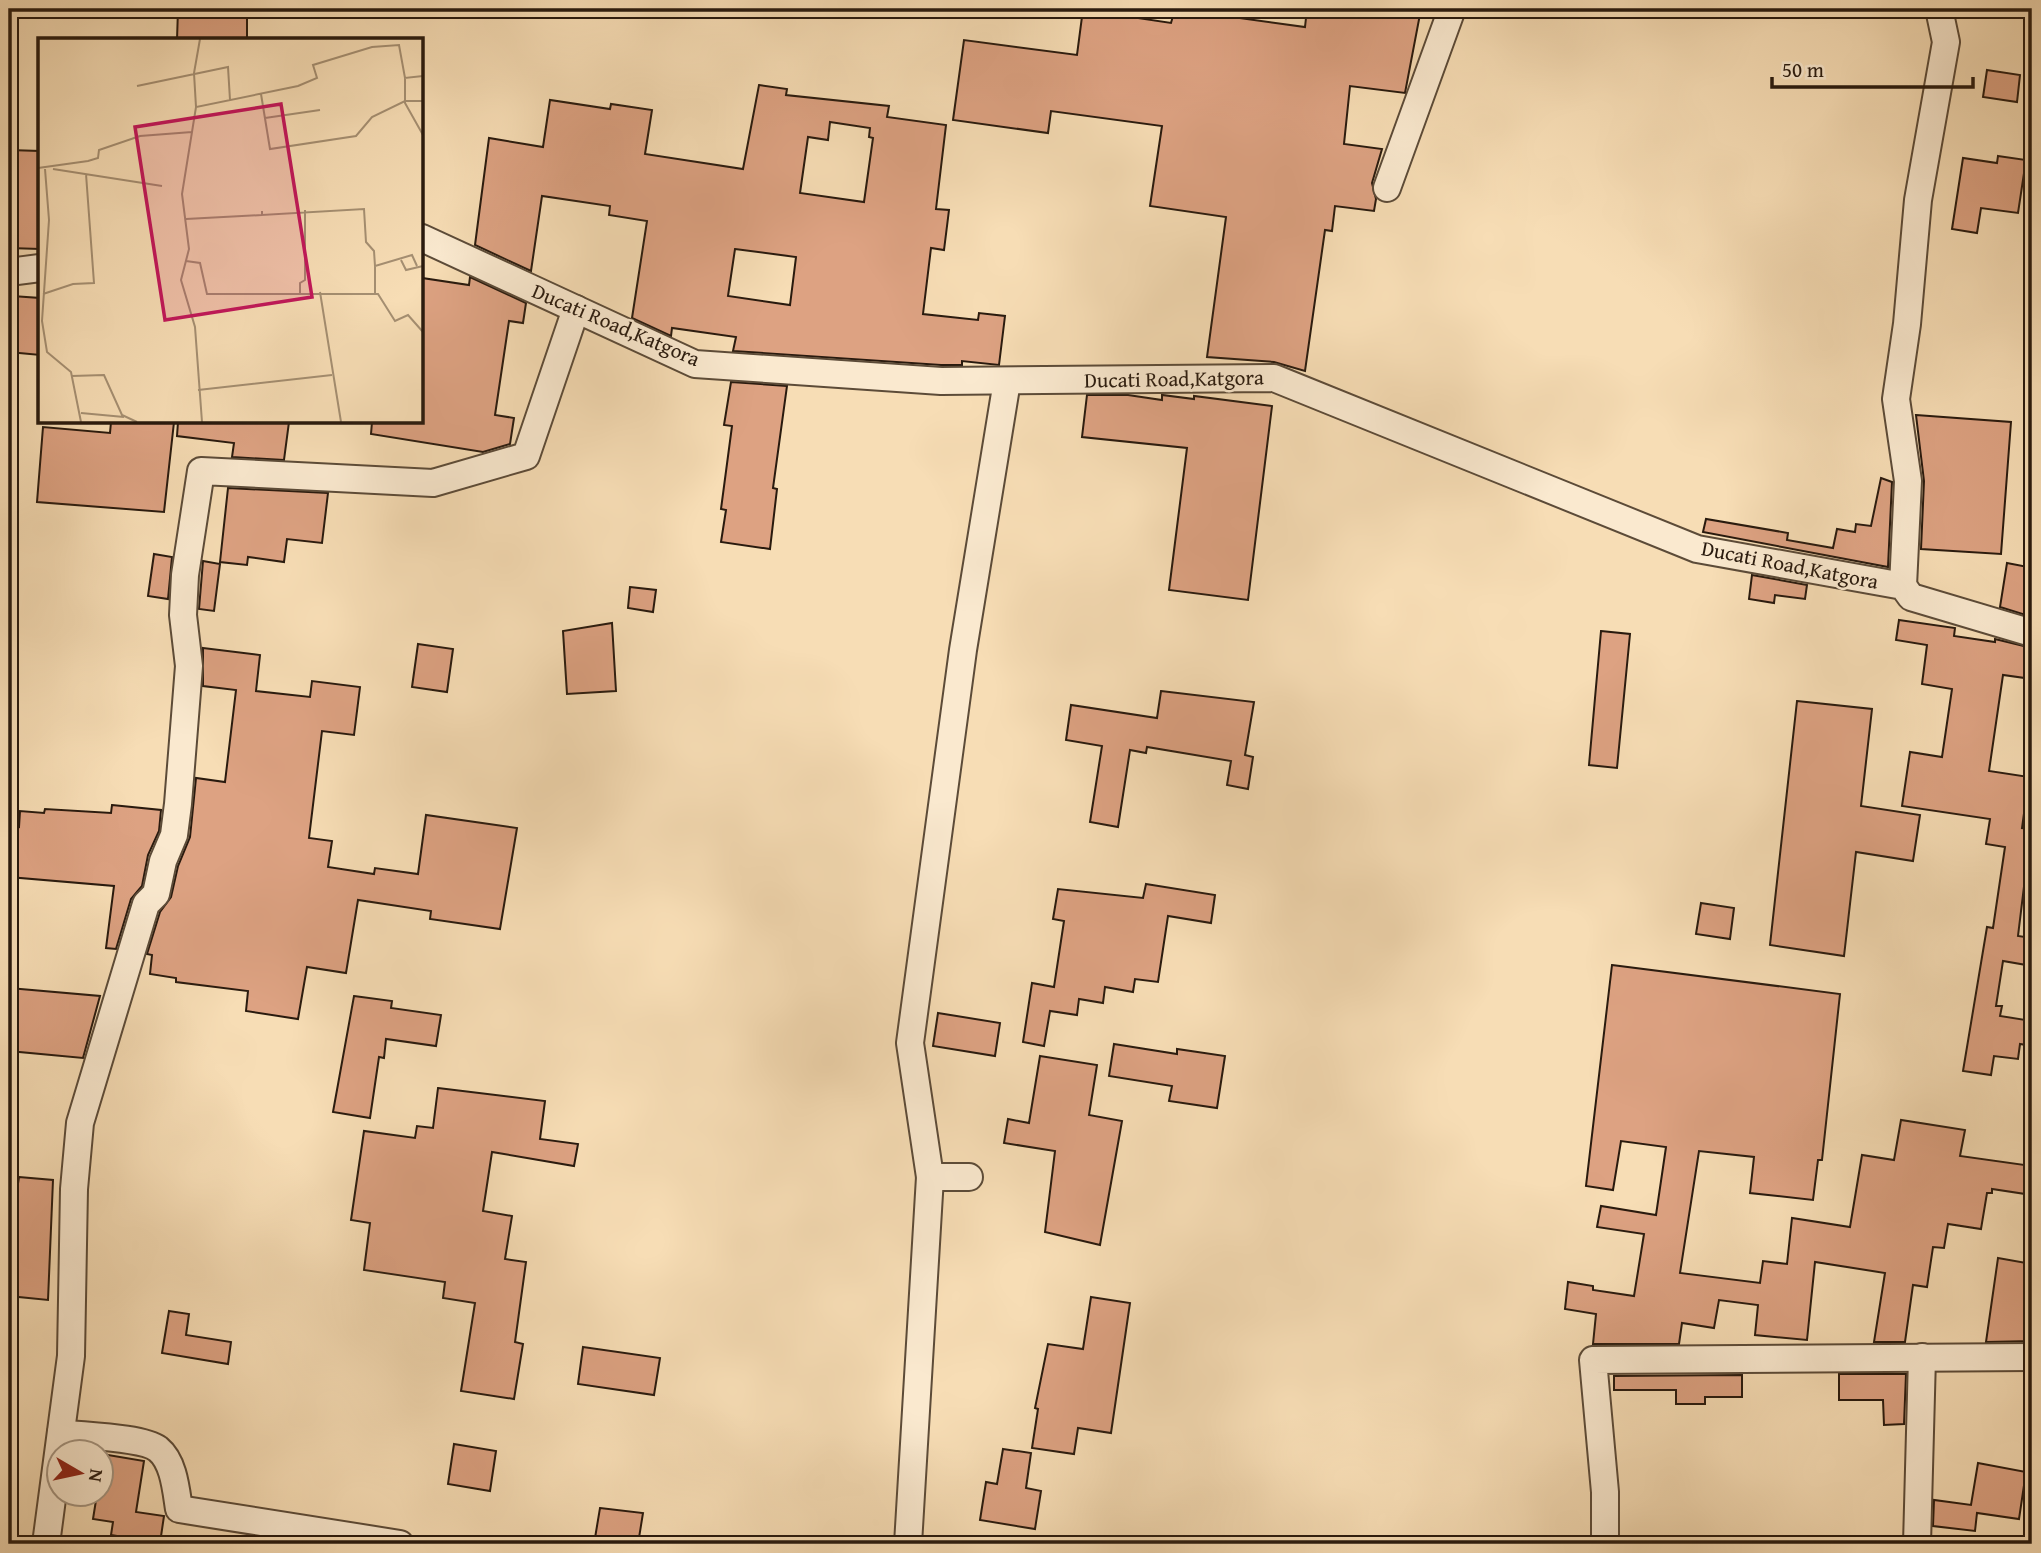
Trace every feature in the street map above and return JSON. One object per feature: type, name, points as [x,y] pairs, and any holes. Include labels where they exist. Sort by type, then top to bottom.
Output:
[{"type":"street","points":[[1387,188],[1452,9]]},
{"type":"street","points":[[1903,586],[1908,481],[1896,399],[1907,324],[1918,200],[1946,42],[1939,9]]},
{"type":"street","name":"Ducati Road,Katgora","points":[[424,239],[695,364],[942,382],[1274,378],[1697,548],[1903,586],[1911,597],[2032,633]]},
{"type":"street","points":[[9,272],[38,268]]},
{"type":"street","points":[[46,1544],[71,1356],[74,1189],[80,1123],[146,904],[156,894],[163,861],[174,835],[189,666],[183,615],[185,575],[201,471],[433,483],[526,456],[576,309]]},
{"type":"street","points":[[908,1544],[930,1177],[910,1043],[964,650],[1007,381]]},
{"type":"street","points":[[930,1177],[969,1177]]},
{"type":"street","points":[[1917,1544],[1922,1357]]},
{"type":"street","points":[[1605,1544],[1605,1492],[1593,1360],[2032,1357]]},
{"type":"street","points":[[61,1433],[143,1443],[158,1449],[173,1472],[179,1509],[400,1544]]},
{"type":"building","points":[[178,9],[247,9],[247,38],[177,38]]},
{"type":"building","points":[[1083,9],[1125,9],[1124,16],[1171,23],[1175,9],[1305,27],[1307,9],[1421,9],[1405,93],[1350,86],[1344,144],[1382,149],[1372,183],[1376,199],[1374,211],[1335,206],[1332,231],[1325,230],[1305,371],[1274,362],[1207,357],[1226,217],[1150,206],[1162,126],[1051,111],[1048,133],[953,120],[964,40],[1077,55]]},
{"type":"building","points":[[1987,70],[2020,75],[2017,102],[1983,97]]},
{"type":"building","points":[[759,85],[787,89],[786,95],[889,106],[887,117],[946,125],[936,209],[949,210],[944,250],[931,248],[923,314],[978,320],[979,313],[1005,316],[999,365],[962,361],[962,365],[941,365],[733,351],[736,337],[672,328],[671,336],[632,318],[647,221],[609,215],[610,206],[542,196],[531,271],[475,245],[489,138],[543,147],[550,100],[610,109],[611,104],[652,110],[645,154],[743,169]],"holes":[[[830,122],[870,128],[869,137],[873,138],[864,202],[800,193],[808,137],[828,140]],[[735,249],[796,257],[790,305],[728,296]]]},
{"type":"building","points":[[9,150],[38,151],[38,249],[9,248]]},
{"type":"building","points":[[1998,156],[2026,160],[2018,213],[1981,208],[1977,233],[1952,229],[1963,158],[1997,163]]},
{"type":"building","points":[[470,277],[526,303],[523,323],[509,321],[495,415],[514,418],[510,444],[483,452],[371,434],[372,424],[424,424],[424,278],[469,285]]},
{"type":"building","points":[[12,296],[38,298],[38,355],[9,352]]},
{"type":"building","points":[[731,382],[787,386],[773,488],[777,489],[770,549],[721,542],[726,510],[721,509],[732,426],[724,425]]},
{"type":"building","points":[[1087,395],[1128,395],[1162,400],[1162,395],[1194,399],[1194,396],[1272,406],[1248,600],[1169,590],[1187,448],[1082,437]]},
{"type":"building","points":[[1916,415],[2011,422],[2001,554],[1921,549],[1924,481]]},
{"type":"building","points":[[111,424],[174,424],[164,512],[37,502],[43,427],[110,433]]},
{"type":"building","points":[[178,424],[289,424],[284,460],[232,457],[234,443],[177,436]]},
{"type":"building","points":[[1881,478],[1892,482],[1888,567],[1703,532],[1706,519],[1788,533],[1787,540],[1833,548],[1837,529],[1855,532],[1856,524],[1871,526]]},
{"type":"building","points":[[228,488],[328,493],[322,543],[287,539],[284,562],[248,557],[247,565],[220,562]]},
{"type":"building","points":[[154,554],[172,557],[168,599],[148,596]]},
{"type":"building","points":[[203,561],[220,564],[214,611],[199,609]]},
{"type":"building","points":[[2007,563],[2028,567],[2028,571],[2032,572],[2032,617],[2000,607]]},
{"type":"building","points":[[1752,575],[1807,585],[1805,599],[1775,595],[1774,603],[1749,599]]},
{"type":"building","points":[[630,587],[656,590],[653,612],[628,608]]},
{"type":"building","points":[[1899,620],[1955,628],[1954,636],[1995,642],[1995,639],[2032,648],[2032,679],[2003,675],[1989,771],[2029,777],[2022,828],[2031,829],[2018,936],[2032,938],[2032,966],[2003,961],[1996,1006],[2002,1006],[2000,1016],[2032,1021],[2032,1046],[2020,1044],[2018,1059],[1994,1056],[1991,1075],[1963,1071],[1987,927],[1993,928],[2005,847],[1986,844],[1990,819],[1902,806],[1910,752],[1942,757],[1952,689],[1922,684],[1927,645],[1896,640]]},
{"type":"building","points":[[612,623],[616,691],[567,694],[563,631]]},
{"type":"building","points":[[1601,631],[1630,634],[1617,768],[1589,765]]},
{"type":"building","points":[[418,644],[453,649],[447,692],[412,687]]},
{"type":"building","points":[[203,648],[260,655],[256,691],[310,697],[312,681],[360,687],[354,735],[322,731],[309,838],[332,841],[328,867],[374,874],[375,868],[418,874],[426,815],[517,828],[500,929],[430,919],[431,911],[358,900],[346,973],[307,967],[298,1019],[246,1011],[248,991],[176,982],[176,978],[150,974],[152,955],[147,954],[160,912],[171,897],[178,866],[190,837],[196,778],[225,782],[236,690],[203,686]]},
{"type":"building","points":[[1161,691],[1254,702],[1245,755],[1253,757],[1248,789],[1227,785],[1231,761],[1147,747],[1146,753],[1130,750],[1118,827],[1090,822],[1102,746],[1066,740],[1071,705],[1157,718]]},
{"type":"building","points":[[1797,701],[1872,709],[1861,806],[1920,815],[1913,861],[1856,852],[1844,956],[1770,945]]},
{"type":"building","points":[[112,805],[161,810],[159,831],[148,855],[142,886],[131,899],[116,949],[106,948],[114,886],[9,877],[13,826],[19,827],[20,811],[44,813],[45,809],[111,813]]},
{"type":"building","points":[[1146,884],[1215,895],[1211,923],[1168,916],[1158,982],[1135,979],[1133,992],[1105,987],[1103,1003],[1079,999],[1077,1015],[1050,1011],[1044,1046],[1023,1042],[1032,983],[1054,987],[1064,921],[1053,919],[1058,889],[1143,898]]},
{"type":"building","points":[[1701,903],[1734,908],[1730,939],[1696,934]]},
{"type":"building","points":[[1612,965],[1840,994],[1822,1160],[1818,1160],[1813,1200],[1750,1193],[1754,1157],[1699,1151],[1680,1273],[1760,1283],[1763,1261],[1787,1264],[1792,1218],[1850,1227],[1862,1155],[1894,1160],[1901,1120],[1965,1130],[1960,1156],[2032,1166],[2032,1195],[1992,1189],[1992,1193],[1987,1193],[1981,1229],[1948,1224],[1944,1248],[1933,1247],[1927,1287],[1913,1285],[1905,1342],[1874,1342],[1885,1273],[1815,1262],[1807,1340],[1755,1335],[1758,1305],[1719,1300],[1714,1328],[1682,1323],[1679,1344],[1593,1344],[1596,1314],[1565,1309],[1568,1282],[1593,1286],[1593,1290],[1634,1296],[1644,1234],[1597,1227],[1601,1206],[1656,1215],[1666,1147],[1621,1141],[1613,1190],[1586,1186]]},
{"type":"building","points":[[9,988],[100,996],[83,1058],[9,1051]]},
{"type":"building","points":[[354,996],[392,1001],[391,1008],[441,1015],[436,1046],[386,1039],[384,1058],[379,1057],[370,1118],[333,1112]]},
{"type":"building","points":[[938,1013],[1000,1023],[995,1056],[933,1046]]},
{"type":"building","points":[[1114,1044],[1177,1054],[1177,1049],[1225,1056],[1217,1108],[1169,1101],[1172,1086],[1109,1076]]},
{"type":"building","points":[[1040,1056],[1097,1065],[1089,1115],[1122,1121],[1100,1245],[1045,1232],[1055,1151],[1004,1143],[1008,1119],[1029,1123]]},
{"type":"building","points":[[438,1088],[545,1101],[540,1139],[578,1144],[574,1166],[492,1152],[483,1211],[512,1216],[505,1259],[526,1262],[515,1342],[523,1344],[514,1399],[461,1391],[475,1303],[443,1298],[445,1282],[364,1270],[370,1223],[351,1220],[364,1131],[415,1138],[417,1126],[433,1128]]},
{"type":"building","points":[[19,1177],[53,1180],[48,1300],[9,1296],[13,1213],[9,1212],[9,1190],[17,1190]]},
{"type":"building","points":[[1998,1258],[2032,1264],[2032,1341],[1986,1342]]},
{"type":"building","points":[[1091,1297],[1130,1303],[1111,1433],[1078,1428],[1074,1454],[1032,1448],[1038,1409],[1035,1408],[1048,1344],[1083,1349]]},
{"type":"building","points":[[169,1311],[189,1314],[186,1335],[231,1342],[228,1364],[162,1353]]},
{"type":"building","points":[[583,1347],[660,1358],[654,1395],[578,1384]]},
{"type":"building","points":[[1839,1374],[1906,1374],[1904,1424],[1884,1425],[1883,1400],[1839,1400]]},
{"type":"building","points":[[1742,1375],[1742,1397],[1705,1397],[1705,1404],[1676,1404],[1676,1390],[1614,1390],[1614,1376]]},
{"type":"building","points":[[454,1444],[496,1451],[490,1491],[448,1484]]},
{"type":"building","points":[[1003,1449],[1031,1453],[1026,1488],[1041,1491],[1035,1529],[980,1520],[986,1482],[997,1484]]},
{"type":"building","points":[[116,1456],[144,1461],[136,1512],[164,1516],[160,1543],[111,1535],[113,1522],[93,1519],[95,1508],[116,1508]]},
{"type":"building","points":[[1978,1463],[2026,1472],[2019,1519],[1977,1513],[1975,1531],[1933,1526],[1934,1500],[1971,1505]]},
{"type":"building","points":[[600,1508],[643,1513],[638,1544],[594,1544]]}]
